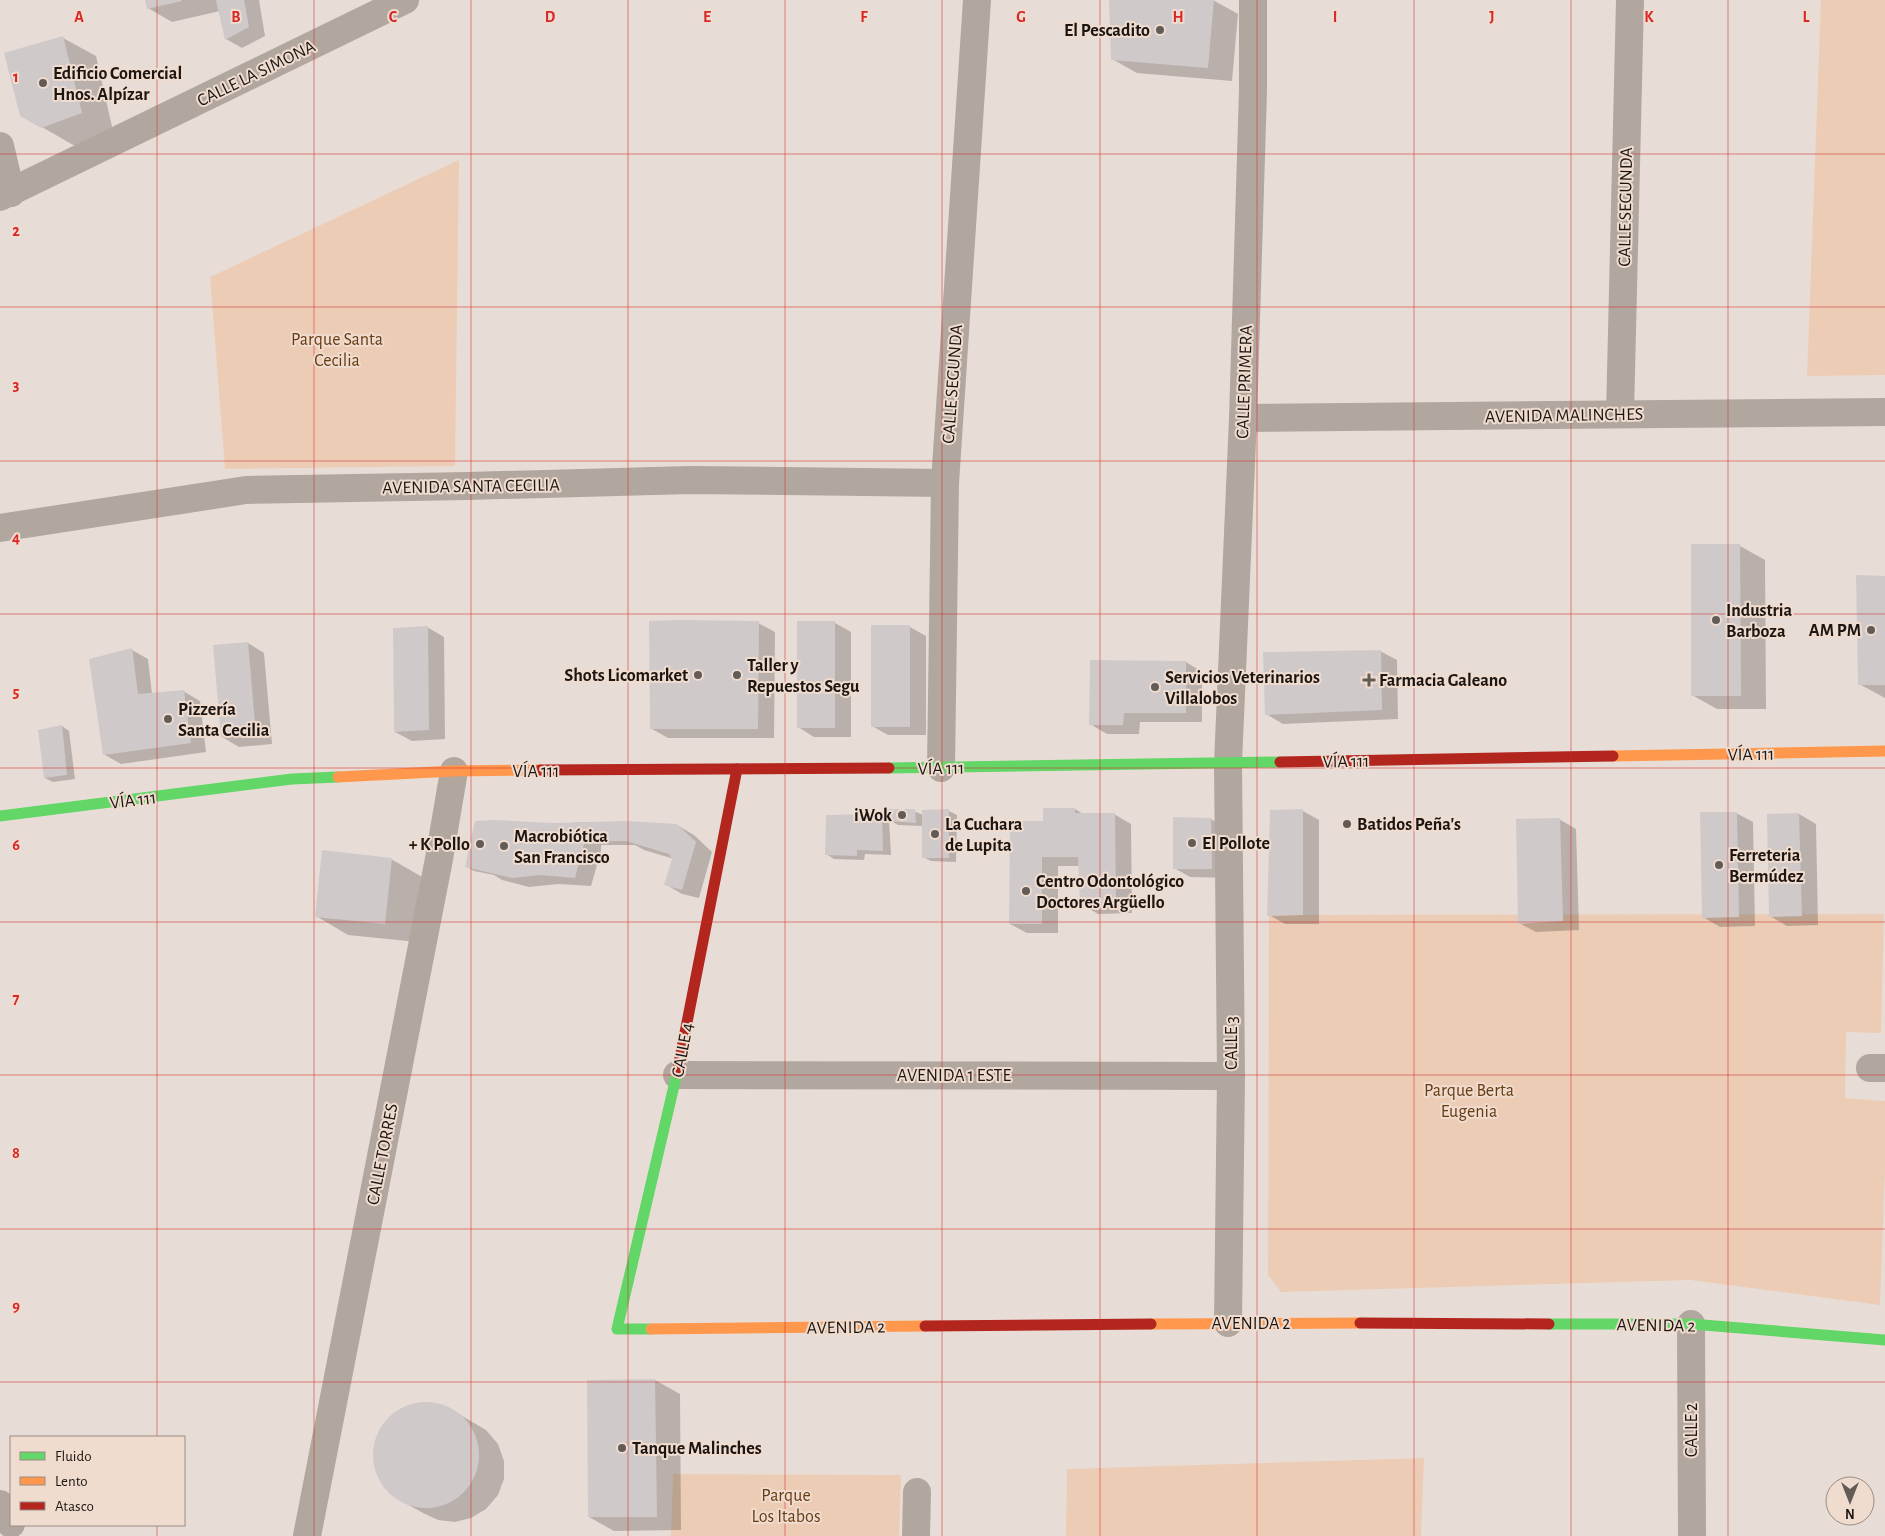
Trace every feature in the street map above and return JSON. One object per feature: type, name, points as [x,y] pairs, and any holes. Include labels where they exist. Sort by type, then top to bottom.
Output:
[{"type":"main road","name":"VÍA 111","points":[[0,816],[292,780],[454,771],[941,768],[1885,751]]},
{"type":"main road","name":"CALLE 4","points":[[617,1329],[677,1075],[738,769]]},
{"type":"main road","name":"AVENIDA 2","points":[[617,1329],[1228,1323],[1691,1324],[1885,1340]]},
{"type":"street","name":"CALLE LA SIMONA","points":[[6,195],[405,0]]},
{"type":"street","name":"CALLE SEGUNDA","points":[[941,768],[945,483],[977,0]]},
{"type":"street","name":"CALLE PRIMERA","points":[[1228,763],[1243,418],[1253,90],[1253,0]]},
{"type":"street","name":"CALLE SEGUNDA","points":[[1620,414],[1630,0]]},
{"type":"street","points":[[0,146],[6,195]]},
{"type":"street","name":"AVENIDA MALINCHES","points":[[1243,418],[1885,412]]},
{"type":"street","name":"AVENIDA SANTA CECILIA","points":[[0,528],[246,490],[690,480],[945,483]]},
{"type":"street","name":"CALLE 3","points":[[1228,763],[1231,1076],[1228,1323]]},
{"type":"street","name":"CALLE TORRES","points":[[307,1536],[439,859],[454,771]]},
{"type":"street","name":"AVENIDA 1 ESTE","points":[[677,1075],[1231,1076]]},
{"type":"street","name":"CALLE 2","points":[[1691,1324],[1692,1536]]},
{"type":"street","points":[[916,1536],[917,1492]]},
{"type":"street","points":[[0,1504],[10,1522]]},
{"type":"green space","points":[[1821,0],[1885,0],[1885,375],[1807,376]]},
{"type":"green space","name":"Parque Santa Cecilia","points":[[459,160],[455,466],[225,469],[210,277]]},
{"type":"green space","name":"Parque Berta Eugenia","points":[[1884,914],[1881,1033],[1846,1032],[1845,1098],[1885,1101],[1885,1171],[1880,1305],[1690,1280],[1281,1292],[1268,1275],[1269,915]]},
{"type":"green space","points":[[1424,1458],[1421,1536],[1066,1536],[1067,1469]]},
{"type":"green space","name":"Parque Los Itabos","points":[[673,1474],[901,1475],[899,1536],[671,1536]]},
{"type":"building","points":[[145,0],[181,0],[182,1],[147,9]]},
{"type":"building","points":[[216,0],[244,0],[249,27],[225,40]]},
{"type":"building","name":"El Pescadito","points":[[1109,0],[1214,0],[1208,68],[1111,60]]},
{"type":"building","name":"Edificio Comercial Hnos. Alpízar","points":[[63,36],[82,113],[41,128],[20,116],[4,53]]},
{"type":"building","name":"Industria Barboza","points":[[1691,544],[1740,544],[1741,696],[1691,696]]},
{"type":"building","name":"AM PM","points":[[1856,575],[1885,576],[1885,685],[1858,685]]},
{"type":"building","points":[[649,621],[759,621],[758,729],[650,729]]},
{"type":"building","points":[[797,621],[835,621],[835,728],[797,728]]},
{"type":"building","points":[[871,625],[910,625],[910,727],[871,727]]},
{"type":"building","points":[[428,626],[429,730],[394,732],[393,628]]},
{"type":"building","points":[[248,642],[256,735],[221,738],[213,645]]},
{"type":"building","points":[[132,648],[138,694],[184,690],[191,743],[103,755],[89,659]]},
{"type":"building","points":[[1381,650],[1382,710],[1265,715],[1263,652]]},
{"type":"building","points":[[1090,660],[1186,661],[1186,713],[1124,713],[1123,725],[1089,725]]},
{"type":"building","points":[[62,725],[67,775],[44,778],[38,730]]},
{"type":"building","points":[[1043,808],[1075,808],[1075,813],[1115,813],[1116,904],[1080,905],[1078,857],[1042,857],[1042,924],[1009,924],[1010,821],[1043,821]]},
{"type":"building","name":"iWok","points":[[888,809],[915,809],[916,823],[888,821]]},
{"type":"building","name":"La Cuchara de Lupita","points":[[949,809],[949,858],[922,858],[922,810]]},
{"type":"building","points":[[1303,809],[1303,915],[1267,916],[1270,810]]},
{"type":"building","name":"Ferreteria Bermúdez","points":[[1700,812],[1737,812],[1739,917],[1702,918]]},
{"type":"building","points":[[1799,813],[1802,916],[1769,917],[1767,814]]},
{"type":"building","points":[[882,814],[883,851],[857,850],[857,856],[825,855],[826,815]]},
{"type":"building","name":"El Pollote","points":[[1173,817],[1211,818],[1212,869],[1173,869]]},
{"type":"building","points":[[1560,818],[1563,921],[1518,924],[1516,819]]},
{"type":"building","points":[[495,820],[553,823],[626,821],[677,824],[696,842],[682,890],[664,885],[672,859],[669,854],[626,841],[585,841],[575,878],[540,875],[512,878],[465,867],[475,821]]},
{"type":"building","points":[[322,850],[392,858],[385,924],[315,917]]},
{"type":"building","name":"Tanque Malinches","points":[[655,1379],[657,1517],[588,1517],[587,1380]]},
{"type":"building","points":[[426,1402],[446,1406],[464,1417],[475,1435],[479,1455],[475,1475],[464,1493],[446,1504],[426,1508],[406,1504],[388,1493],[377,1475],[373,1455],[377,1435],[388,1417],[406,1406]]},
{"type":"traffic: fast","points":[[889,768],[1280,762]]},
{"type":"traffic: fast","points":[[0,816],[292,779],[338,777]]},
{"type":"traffic: fast","points":[[651,1329],[617,1329],[677,1073]]},
{"type":"traffic: fast","points":[[1549,1324],[1691,1324],[1885,1340]]},
{"type":"traffic: slow","points":[[1613,756],[1885,751]]},
{"type":"traffic: slow","points":[[338,777],[454,771],[540,770]]},
{"type":"traffic: slow","points":[[1151,1324],[1360,1323]]},
{"type":"traffic: slow","points":[[651,1329],[925,1326]]},
{"type":"traffic: jam","points":[[1280,762],[1613,756]]},
{"type":"traffic: jam","points":[[540,770],[889,768]]},
{"type":"traffic: jam","points":[[677,1073],[737,769]]},
{"type":"traffic: jam","points":[[1360,1323],[1549,1324]]},
{"type":"traffic: jam","points":[[925,1326],[1151,1324]]},
{"type":"place","name":"El Pescadito","points":[[1160,30]]},
{"type":"place","name":"Edificio Comercial Hnos. Alpízar","points":[[43,83]]},
{"type":"place","name":"Industria Barboza","points":[[1716,620]]},
{"type":"place","name":"AM PM","points":[[1871,630]]},
{"type":"place","name":"Shots Licomarket","points":[[698,675]]},
{"type":"place","name":"Taller y Repuestos Segu","points":[[737,675]]},
{"type":"place","name":"Farmacia Galeano","points":[[1369,680]]},
{"type":"place","name":"Servicios Veterinarios Villalobos","points":[[1155,687]]},
{"type":"place","name":"Pizzería Santa Cecilia","points":[[168,719]]},
{"type":"place","name":"iWok","points":[[902,815]]},
{"type":"place","name":"Batidos Peña's","points":[[1347,824]]},
{"type":"place","name":"La Cuchara de Lupita","points":[[935,834]]},
{"type":"place","name":"El Pollote","points":[[1192,843]]},
{"type":"place","name":"+ K Pollo","points":[[480,844]]},
{"type":"place","name":"Macrobiótica San Francisco","points":[[504,846]]},
{"type":"place","name":"Ferreteria Bermúdez","points":[[1719,865]]},
{"type":"place","name":"Centro Odontológico Doctores Argüello","points":[[1026,891]]},
{"type":"place","name":"Tanque Malinches","points":[[622,1448]]}]
